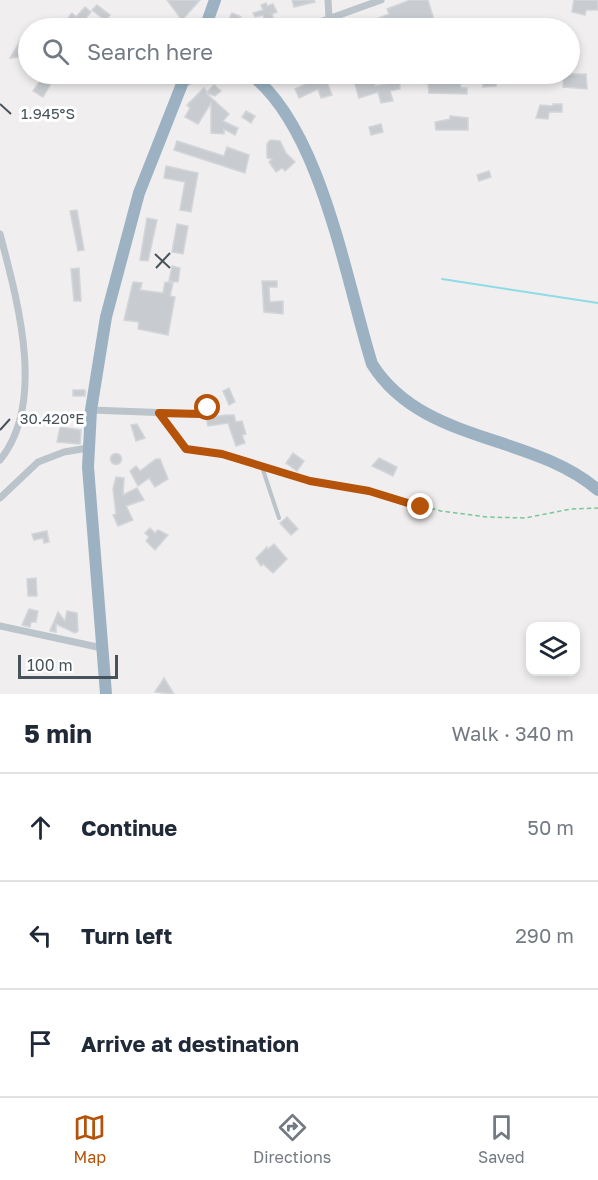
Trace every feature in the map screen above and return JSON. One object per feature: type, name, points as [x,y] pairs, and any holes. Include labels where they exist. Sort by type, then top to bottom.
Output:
[{"type":"highway","points":[[209,18],[215,0]]},
{"type":"highway","points":[[106,694],[88,448],[91,410],[102,337],[136,202],[150,160],[182,84]]},
{"type":"highway","points":[[262,84],[271,92],[302,143],[331,225],[372,364],[380,377],[391,388],[438,422],[570,468],[598,490]]},
{"type":"street","points":[[328,0],[329,17],[381,0]]},
{"type":"street","points":[[0,234],[18,318],[26,381],[19,420],[8,448],[0,460]]},
{"type":"street","points":[[91,410],[202,414],[208,408]]},
{"type":"street","points":[[0,498],[38,462],[64,452],[88,448]]},
{"type":"street","points":[[0,626],[102,648]]},
{"type":"lane","points":[[159,413],[186,449],[222,454],[310,481]]},
{"type":"lane","points":[[262,466],[279,518]]},
{"type":"path","points":[[310,481],[369,491],[441,511],[486,517],[525,518],[571,509],[598,508]]},
{"type":"building","points":[[167,0],[200,0],[184,18],[180,18]]},
{"type":"building","points":[[292,0],[314,0],[315,2],[294,7]]},
{"type":"building","points":[[410,0],[428,0],[433,18],[379,18],[389,14],[387,9]]},
{"type":"building","points":[[574,0],[598,0],[598,10],[586,10],[585,15],[572,12]]},
{"type":"building","points":[[273,4],[277,12],[272,14],[273,18],[264,18],[263,15],[255,17],[253,13],[263,10],[261,5]]},
{"type":"building","points":[[97,5],[110,15],[108,18],[102,18],[92,10]]},
{"type":"building","points":[[85,7],[91,12],[86,18],[68,18],[72,13],[76,17]]},
{"type":"building","points":[[232,13],[241,17],[241,18],[230,18]]},
{"type":"building","points":[[18,45],[18,57],[10,58]]},
{"type":"building","points":[[580,74],[586,74],[587,89],[563,87],[563,84],[580,84]]},
{"type":"building","points":[[38,84],[50,85],[43,97],[33,91]]},
{"type":"building","points":[[306,84],[328,84],[332,95],[321,98],[318,89],[299,98],[295,89]]},
{"type":"building","points":[[355,84],[375,84],[375,86],[400,84],[400,89],[390,91],[393,101],[381,103],[378,92],[359,98]]},
{"type":"building","points":[[428,84],[460,84],[461,88],[467,88],[467,94],[429,93]]},
{"type":"building","points":[[483,84],[496,84],[496,86],[483,87]]},
{"type":"building","points":[[214,85],[221,91],[215,96],[206,93],[229,114],[223,121],[238,128],[235,135],[224,129],[224,134],[211,133],[211,103],[198,124],[185,117],[190,108],[187,105],[204,88],[207,92]]},
{"type":"building","points":[[553,104],[562,104],[562,112],[549,112],[548,119],[536,118],[540,105],[553,106]]},
{"type":"building","points":[[246,111],[255,116],[251,123],[242,117]]},
{"type":"building","points":[[450,116],[468,118],[468,130],[436,130],[435,122],[450,119]]},
{"type":"building","points":[[381,124],[383,132],[371,135],[369,127]]},
{"type":"building","points":[[270,140],[280,141],[286,153],[295,162],[285,171],[282,168],[276,172],[269,162],[272,159],[267,158],[267,144]]},
{"type":"building","points":[[177,141],[224,156],[227,147],[249,155],[245,173],[174,150]]},
{"type":"building","points":[[166,166],[198,173],[191,212],[180,210],[185,182],[164,178]]},
{"type":"building","points":[[489,171],[491,177],[479,181],[477,175]]},
{"type":"building","points":[[77,210],[84,250],[78,251],[70,211]]},
{"type":"building","points":[[147,218],[157,220],[148,261],[140,260]]},
{"type":"building","points":[[177,224],[188,226],[183,254],[172,252]]},
{"type":"building","points":[[172,266],[180,268],[178,282],[169,281]]},
{"type":"building","points":[[79,268],[81,301],[74,301],[71,269]]},
{"type":"building","points":[[262,281],[277,281],[277,287],[269,287],[270,302],[283,301],[283,314],[264,312]]},
{"type":"building","points":[[133,282],[142,283],[140,290],[163,293],[165,282],[173,283],[170,296],[175,297],[168,335],[138,329],[139,322],[124,320]]},
{"type":"building","points":[[229,388],[235,402],[229,405],[223,391]]},
{"type":"building","points":[[73,390],[85,390],[85,396],[73,396]]},
{"type":"building","points":[[234,415],[236,422],[242,421],[246,434],[242,435],[245,443],[236,446],[228,423],[208,426],[206,418]]},
{"type":"building","points":[[137,424],[145,438],[136,441],[131,425]]},
{"type":"building","points":[[60,427],[81,430],[80,444],[57,442]]},
{"type":"building","points":[[116,453],[122,459],[116,465],[110,459]]},
{"type":"building","points":[[293,453],[304,461],[297,471],[286,463]]},
{"type":"building","points":[[379,458],[397,467],[393,476],[372,466]]},
{"type":"building","points":[[156,459],[160,459],[168,479],[155,487],[149,478],[138,486],[130,471],[136,466],[140,471]]},
{"type":"building","points":[[116,477],[124,478],[123,495],[137,488],[144,500],[126,506],[133,520],[118,526],[113,515],[116,514],[113,489]]},
{"type":"building","points":[[287,517],[298,529],[291,535],[280,523]]},
{"type":"building","points":[[150,528],[155,533],[158,530],[168,535],[155,550],[146,541],[149,537],[145,533]]},
{"type":"building","points":[[47,531],[49,542],[44,543],[43,538],[34,540],[32,534]]},
{"type":"building","points":[[274,544],[287,559],[273,573],[263,564],[261,566],[256,558],[267,547],[268,549]]},
{"type":"building","points":[[36,578],[37,596],[28,596],[27,579]]},
{"type":"building","points":[[29,609],[38,611],[36,622],[31,622],[30,627],[22,625]]},
{"type":"building","points":[[67,611],[77,613],[78,631],[75,633],[56,624],[56,632],[50,631],[58,612],[65,621]]},
{"type":"building","points":[[164,678],[174,694],[155,692]]},
{"type":"waterway","points":[[442,279],[598,303]]},
{"type":"route","points":[[208,408],[202,414],[159,413],[178,442],[186,449],[248,460],[310,481],[369,491],[421,507]]}]
